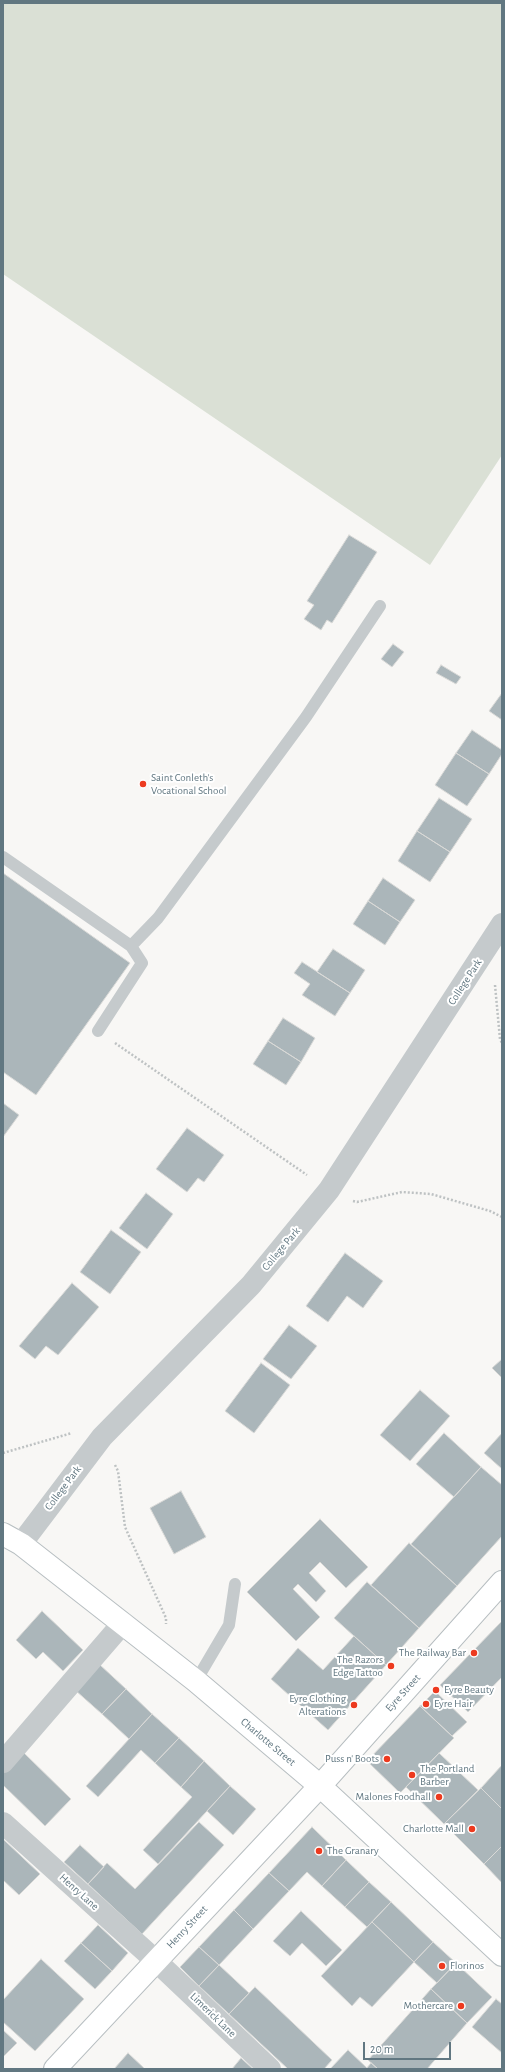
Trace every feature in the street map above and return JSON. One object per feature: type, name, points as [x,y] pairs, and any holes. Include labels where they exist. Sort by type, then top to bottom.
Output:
[{"type":"street","name":"College Park","points":[[12,1539],[102,1437],[251,1286],[329,1190],[502,924]]},
{"type":"street","name":"Charlotte Street","points":[[12,1539],[123,1623],[166,1659],[196,1681],[320,1786],[502,1956]]},
{"type":"street","name":"Eyre Street","points":[[320,1786],[502,1582]]},
{"type":"street","points":[[3,1762],[123,1623]]},
{"type":"street","name":"Henry Street","points":[[55,2069],[155,1960],[320,1786]]},
{"type":"street","name":"Henry Lane","points":[[3,1823],[155,1960]]},
{"type":"street","name":"Limerick Lane","points":[[155,1960],[270,2069]]},
{"type":"lane","points":[[132,946],[158,918],[306,717],[380,606]]},
{"type":"lane","points":[[3,857],[132,946],[142,962],[98,1031]]},
{"type":"lane","points":[[196,1681],[229,1625],[235,1584]]},
{"type":"path","points":[[490,943],[500,1039],[502,1043]]},
{"type":"path","points":[[98,1031],[329,1190],[334,1196],[357,1202],[402,1192],[431,1194],[490,1211],[502,1217]]},
{"type":"path","points":[[3,1453],[70,1433],[102,1437],[118,1471],[125,1527],[166,1618],[166,1659]]},
{"type":"shaded area","points":[[3,3],[502,3],[502,455],[430,565],[3,274]]},
{"type":"building","points":[[349,535],[377,552],[332,623],[327,620],[321,630],[304,619],[314,605],[307,601]]},
{"type":"building","points":[[393,644],[404,652],[392,667],[381,659]]},
{"type":"building","points":[[441,665],[461,677],[456,684],[436,673]]},
{"type":"building","points":[[502,693],[502,720],[489,711]]},
{"type":"building","points":[[472,730],[502,750],[502,754],[489,774],[456,753]]},
{"type":"building","points":[[456,753],[489,774],[467,806],[435,785]]},
{"type":"building","points":[[439,798],[472,819],[450,852],[417,831]]},
{"type":"building","points":[[417,831],[450,852],[430,882],[398,861]]},
{"type":"building","points":[[3,873],[130,963],[36,1095],[3,1072]]},
{"type":"building","points":[[383,878],[415,900],[400,922],[368,901]]},
{"type":"building","points":[[368,901],[400,922],[385,945],[353,924]]},
{"type":"building","points":[[333,949],[365,970],[350,993],[317,972]]},
{"type":"building","points":[[302,962],[350,993],[335,1016],[302,995],[310,984],[294,973]]},
{"type":"building","points":[[283,1018],[315,1038],[301,1062],[268,1041]]},
{"type":"building","points":[[268,1041],[301,1062],[286,1085],[253,1064]]},
{"type":"building","points":[[3,1103],[19,1115],[3,1137]]},
{"type":"building","points":[[187,1128],[224,1155],[204,1182],[198,1178],[187,1192],[156,1169]]},
{"type":"building","points":[[146,1193],[173,1214],[147,1249],[119,1228]]},
{"type":"building","points":[[111,1230],[141,1252],[110,1294],[80,1272]]},
{"type":"building","points":[[345,1253],[383,1281],[363,1308],[347,1296],[328,1322],[306,1306]]},
{"type":"building","points":[[72,1283],[99,1307],[58,1355],[46,1346],[35,1359],[19,1346]]},
{"type":"building","points":[[289,1325],[317,1346],[291,1379],[263,1359]]},
{"type":"building","points":[[502,1359],[502,1378],[492,1368]]},
{"type":"building","points":[[261,1363],[290,1385],[254,1433],[225,1411]]},
{"type":"building","points":[[420,1390],[450,1416],[410,1461],[380,1435]]},
{"type":"building","points":[[444,1433],[481,1467],[454,1497],[416,1464]]},
{"type":"building","points":[[502,1433],[502,1469],[484,1453]]},
{"type":"building","points":[[481,1467],[502,1485],[502,1536],[457,1586],[411,1544]]},
{"type":"building","points":[[181,1491],[206,1537],[174,1554],[150,1508]]},
{"type":"building","points":[[320,1519],[368,1567],[346,1588],[320,1562],[309,1573],[326,1591],[316,1602],[298,1584],[293,1589],[320,1617],[296,1641],[247,1592]]},
{"type":"building","points":[[409,1543],[457,1586],[419,1628],[371,1585]]},
{"type":"building","points":[[367,1582],[419,1628],[386,1665],[334,1618]]},
{"type":"building","points":[[42,1611],[83,1650],[63,1671],[43,1652],[36,1659],[16,1640]]},
{"type":"building","points":[[502,1621],[502,1677],[468,1712],[440,1685]]},
{"type":"building","points":[[354,1636],[386,1665],[328,1730],[271,1679],[298,1648],[323,1670]]},
{"type":"building","points":[[99,1664],[126,1689],[102,1714],[75,1690]]},
{"type":"building","points":[[126,1689],[152,1714],[129,1739],[102,1714]]},
{"type":"building","points":[[435,1691],[467,1722],[452,1736],[420,1706]]},
{"type":"building","points":[[420,1706],[454,1738],[400,1793],[367,1761]]},
{"type":"building","points":[[152,1714],[179,1738],[155,1763],[141,1750],[98,1797],[86,1786]]},
{"type":"building","points":[[179,1738],[204,1761],[181,1787],[155,1763]]},
{"type":"building","points":[[22,1751],[71,1799],[45,1826],[3,1785],[3,1770]]},
{"type":"building","points":[[439,1753],[478,1790],[444,1824],[406,1787]]},
{"type":"building","points":[[204,1761],[230,1786],[158,1864],[143,1850],[192,1797],[181,1787]]},
{"type":"building","points":[[502,1765],[502,1809],[481,1788]]},
{"type":"building","points":[[230,1786],[256,1809],[233,1835],[207,1811]]},
{"type":"building","points":[[481,1788],[502,1809],[502,1846],[484,1864],[444,1824]]},
{"type":"building","points":[[199,1822],[224,1845],[142,1934],[88,1884],[107,1863],[135,1889]]},
{"type":"building","points":[[312,1827],[346,1860],[322,1886],[307,1872],[289,1891],[269,1873]]},
{"type":"building","points":[[3,1839],[40,1874],[19,1895],[3,1880]]},
{"type":"building","points":[[80,1845],[104,1867],[88,1884],[64,1862]]},
{"type":"building","points":[[502,1846],[502,1883],[484,1864]]},
{"type":"building","points":[[346,1860],[369,1882],[345,1907],[322,1886]]},
{"type":"building","points":[[269,1873],[289,1891],[253,1929],[234,1910]]},
{"type":"building","points":[[369,1882],[391,1902],[367,1927],[345,1907]]},
{"type":"building","points":[[391,1902],[433,1942],[414,1962],[372,1922]]},
{"type":"building","points":[[234,1910],[253,1929],[219,1965],[199,1947]]},
{"type":"building","points":[[301,1911],[342,1950],[326,1966],[302,1943],[290,1956],[273,1941]]},
{"type":"building","points":[[372,1922],[414,1962],[372,2007],[360,1997],[352,2006],[321,1976]]},
{"type":"building","points":[[98,1925],[128,1953],[112,1971],[81,1943]]},
{"type":"building","points":[[433,1942],[456,1963],[437,1983],[414,1962]]},
{"type":"building","points":[[81,1943],[112,1971],[95,1989],[64,1961]]},
{"type":"building","points":[[199,1947],[219,1965],[199,1986],[180,1967]]},
{"type":"building","points":[[41,1959],[84,1999],[35,2051],[3,2022],[3,2000]]},
{"type":"building","points":[[456,1963],[492,1997],[467,2023],[431,1989]]},
{"type":"building","points":[[219,1965],[249,1993],[229,2014],[199,1986]]},
{"type":"building","points":[[255,1987],[332,2060],[324,2069],[288,2069],[229,2014]]},
{"type":"building","points":[[431,1989],[467,2023],[427,2069],[378,2069],[368,2060]]},
{"type":"building","points":[[496,1999],[502,2004],[502,2053],[472,2027]]},
{"type":"building","points":[[3,2030],[17,2043],[3,2057]]},
{"type":"building","points":[[348,2050],[367,2068],[330,2069]]},
{"type":"building","points":[[128,2053],[145,2069],[114,2069]]},
{"type":"building","points":[[241,2058],[253,2069],[232,2069]]},
{"type":"building","points":[[371,2063],[378,2069],[366,2069]]},
{"type":"place","name":"Saint Conleth's Vocational School","points":[[143,784]]},
{"type":"place","name":"The Railway Bar","points":[[474,1653]]},
{"type":"place","name":"The Razors Edge Tattoo","points":[[391,1666]]},
{"type":"place","name":"Eyre Beauty","points":[[436,1690]]},
{"type":"place","name":"Eyre Hair","points":[[426,1704]]},
{"type":"place","name":"Eyre Clothing Alterations","points":[[354,1705]]},
{"type":"place","name":"Puss n' Boots","points":[[387,1759]]},
{"type":"place","name":"The Portland Barber","points":[[412,1775]]},
{"type":"place","name":"Malones Foodhall","points":[[439,1797]]},
{"type":"place","name":"Charlotte Mall","points":[[472,1829]]},
{"type":"place","name":"The Granary","points":[[319,1851]]},
{"type":"place","name":"Florinos","points":[[442,1966]]},
{"type":"place","name":"Mothercare","points":[[461,2006]]}]
